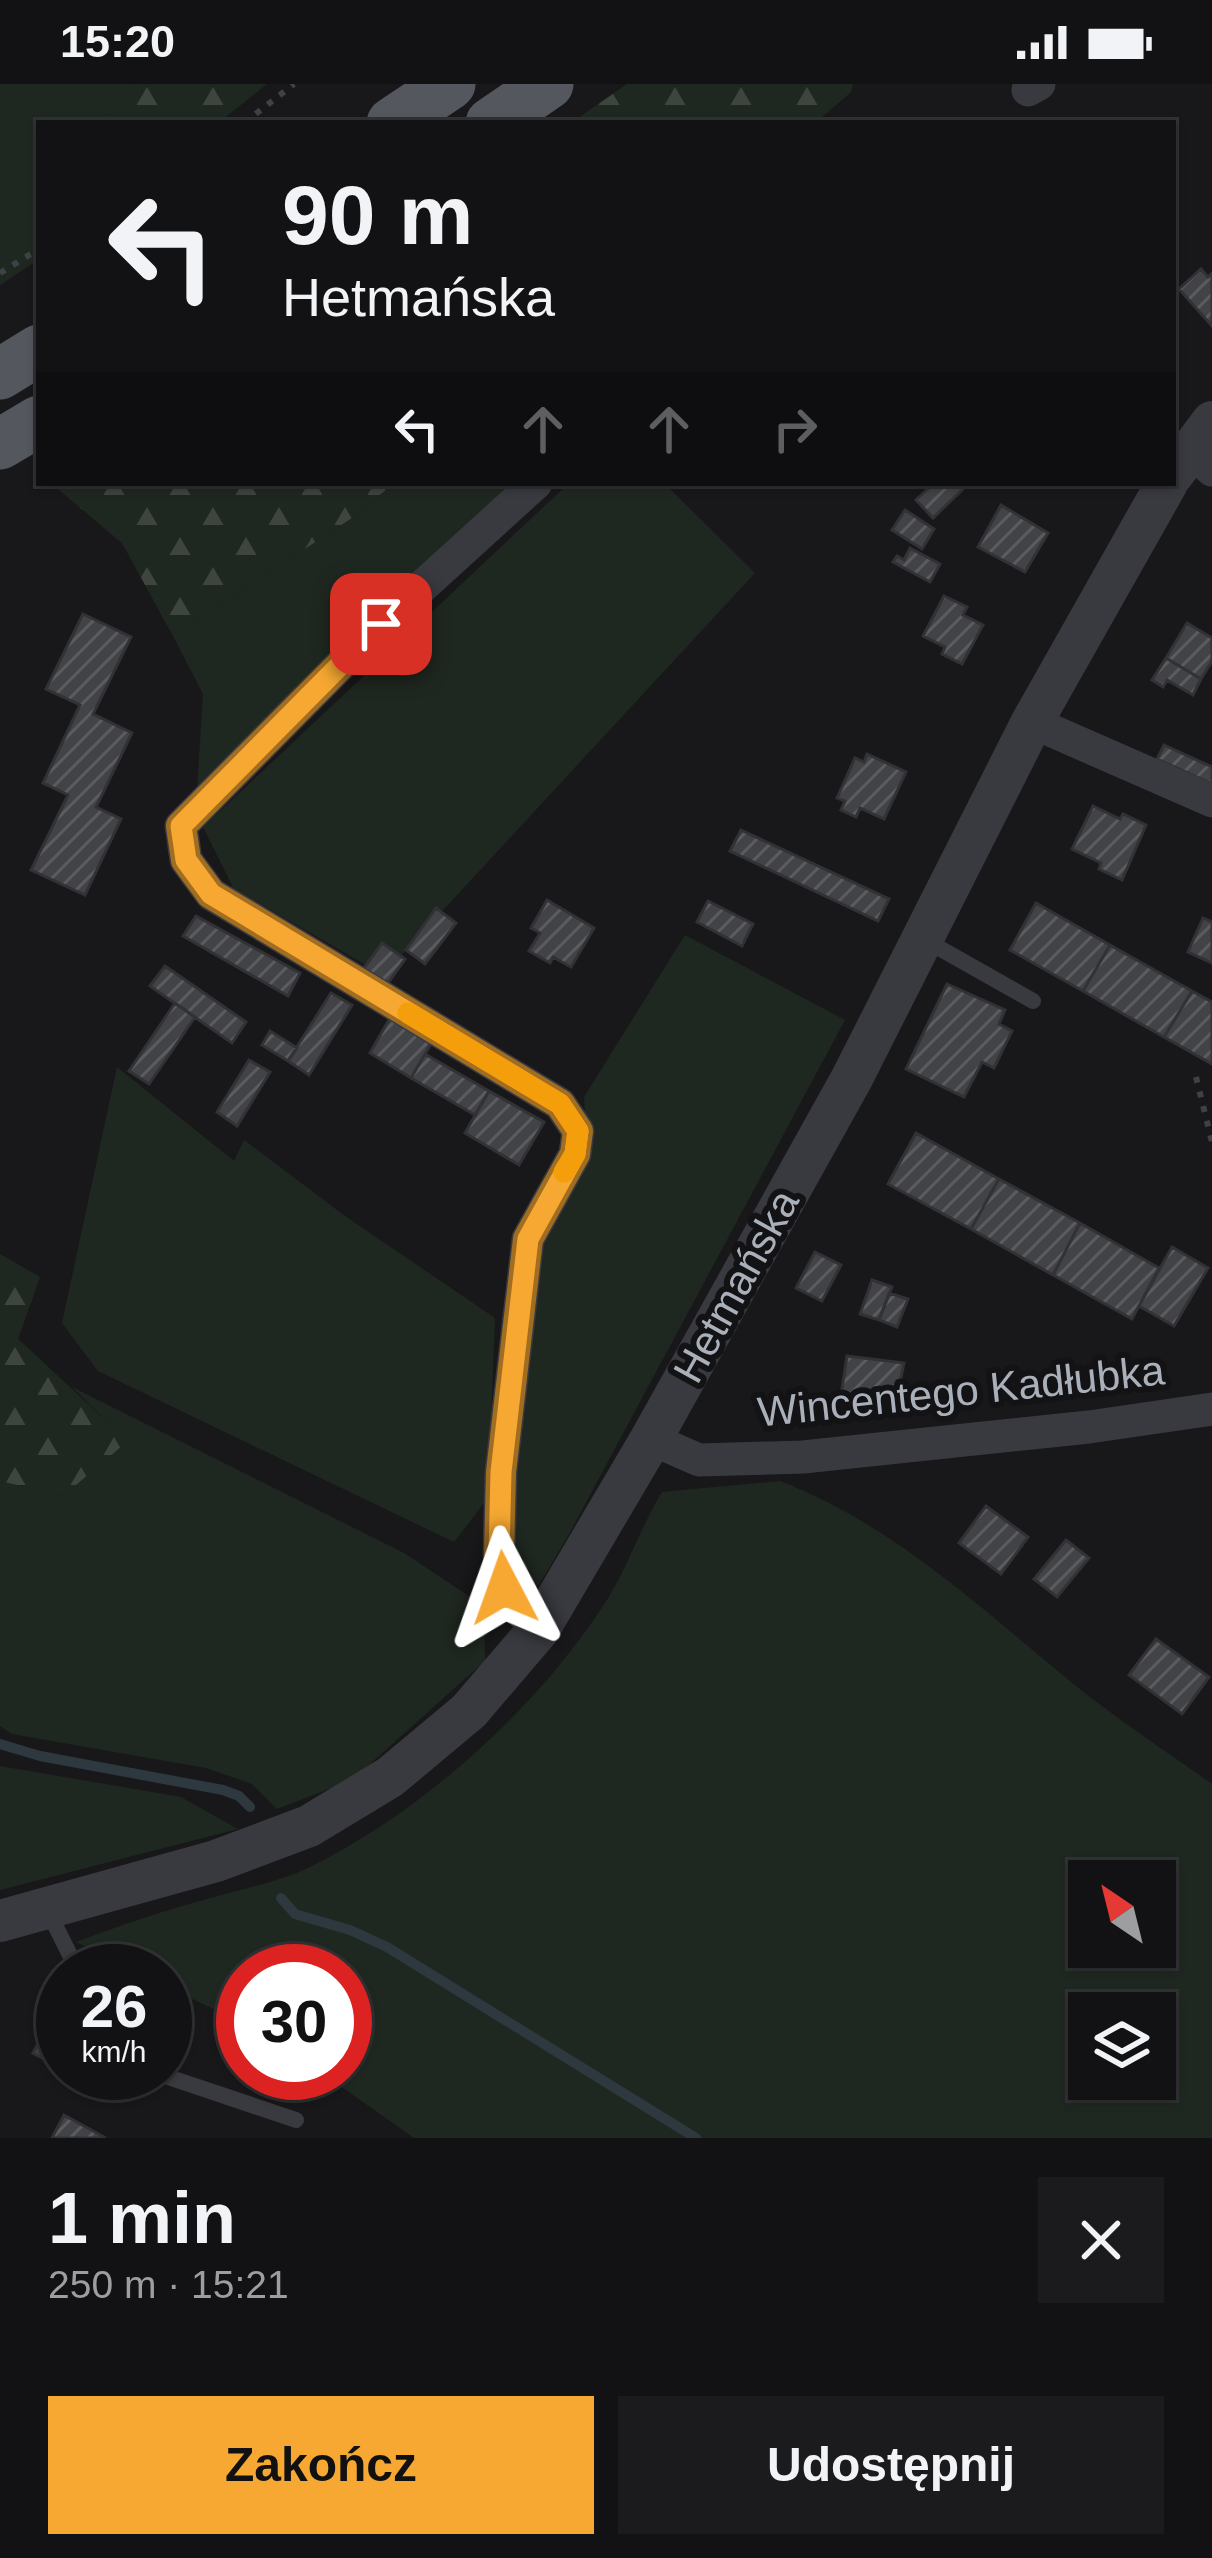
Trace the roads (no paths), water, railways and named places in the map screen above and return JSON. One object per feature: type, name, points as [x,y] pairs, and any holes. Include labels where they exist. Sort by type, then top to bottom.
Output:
[{"type":"main road","points":[[396,120],[450,84]]},
{"type":"main road","points":[[494,120],[548,84]]},
{"type":"main road","points":[[0,374],[36,352]]},
{"type":"main road","points":[[0,443],[36,423]]},
{"type":"street","points":[[533,486],[381,624],[181,826],[186,860],[211,894],[560,1104],[578,1131],[575,1154],[528,1239],[501,1472],[499,1555],[504,1588],[539,1629]]},
{"type":"street","name":"Hetmańska","points":[[0,1921],[259,1847],[340,1809],[390,1777],[469,1711],[539,1629],[652,1439],[924,939],[1032,722],[1175,486]]},
{"type":"street","points":[[1032,722],[1212,801]]},
{"type":"street","name":"Wincentego Kadłubka","points":[[652,1439],[699,1460],[803,1457],[1212,1409]]},
{"type":"lane","points":[[924,939],[1033,1001]]},
{"type":"lane","points":[[46,1909],[64,1944]]},
{"type":"lane","points":[[192,2085],[296,2120]]},
{"type":"waterway","points":[[0,1744],[40,1756],[223,1790],[250,1807]]},
{"type":"waterway","points":[[281,1898],[295,1914],[387,1947],[696,2138]]}]
